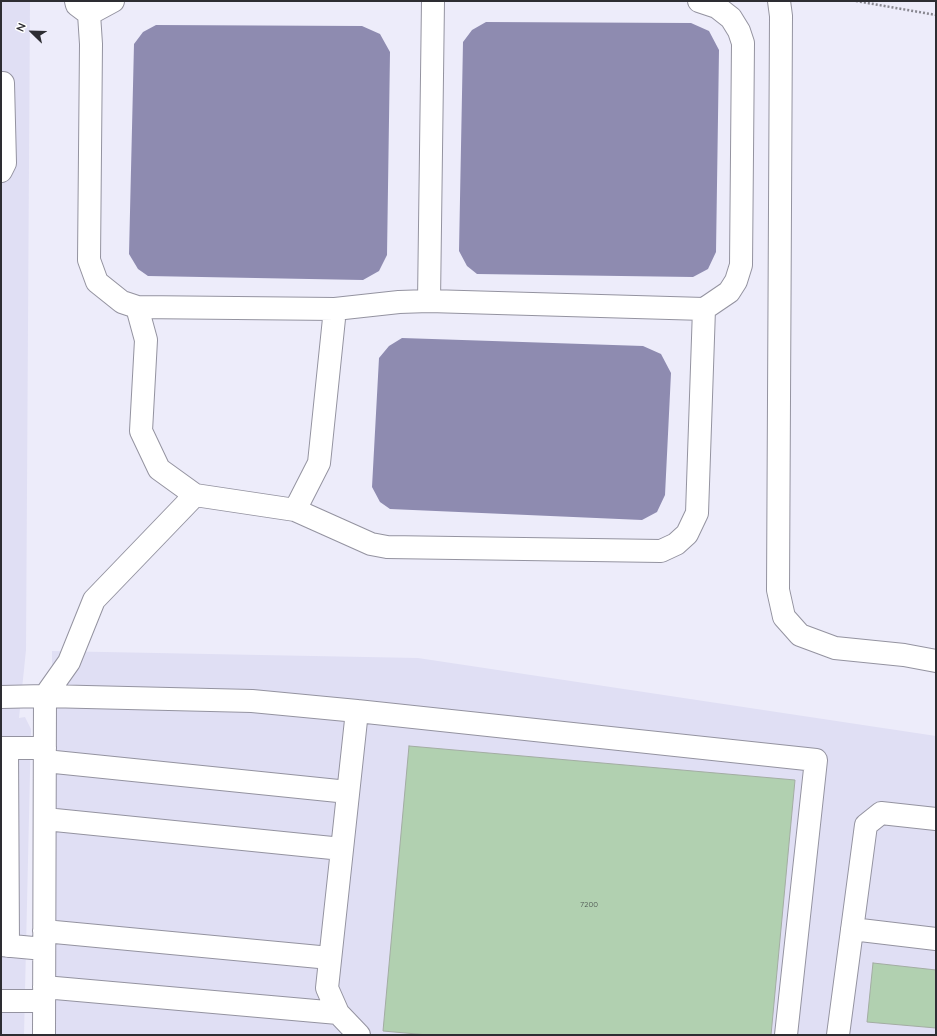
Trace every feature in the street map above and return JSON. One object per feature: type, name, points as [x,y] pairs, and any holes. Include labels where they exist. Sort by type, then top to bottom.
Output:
[{"type":"lane","points":[[113,1],[82,7],[92,44],[89,260],[97,282],[122,302],[137,307],[335,309],[399,302],[430,301],[704,309],[729,292],[736,281],[741,265],[743,43],[739,30],[731,18],[717,7],[700,1]]},
{"type":"lane","points":[[430,301],[433,1]]},
{"type":"lane","points":[[779,1],[781,16],[778,590],[784,617],[800,635],[835,648],[904,655],[936,661]]},
{"type":"lane","points":[[1,83],[3,83],[5,164],[1,171]]},
{"type":"lane","points":[[137,307],[146,340],[141,431],[159,469],[195,495],[295,510],[371,544],[387,547],[661,551],[676,544],[687,534],[697,513],[704,309]]},
{"type":"lane","points":[[295,510],[319,463],[335,309]]},
{"type":"lane","points":[[44,1035],[45,696],[69,662],[94,600],[195,495]]},
{"type":"lane","points":[[1,696],[252,701],[816,760],[786,1035]]},
{"type":"lane","points":[[357,711],[327,988],[338,1012],[359,1035]]},
{"type":"lane","points":[[330,958],[44,940],[4,946],[4,748],[348,792]]},
{"type":"lane","points":[[838,1035],[866,825],[881,813],[936,819]]},
{"type":"lane","points":[[45,819],[342,849]]},
{"type":"lane","points":[[852,929],[936,939]]},
{"type":"lane","points":[[1,1001],[44,994],[338,1012]]},
{"type":"path","points":[[856,1],[936,15]]},
{"type":"shaded area","points":[[1,1],[30,1],[26,650],[19,718],[25,717],[31,729],[24,1035],[1,1035]]},
{"type":"shaded area","points":[[486,22],[691,23],[709,31],[719,50],[716,252],[708,269],[693,277],[477,274],[467,266],[459,251],[463,42],[472,30]]},
{"type":"shaded area","points":[[156,25],[362,26],[380,34],[390,52],[387,255],[379,271],[363,280],[148,276],[138,269],[129,254],[134,44],[143,32]]},
{"type":"shaded area","points":[[402,338],[643,346],[661,354],[671,373],[665,495],[657,512],[642,520],[390,509],[380,502],[372,487],[379,358],[389,346]]},
{"type":"shaded area","points":[[52,651],[418,658],[936,736],[936,1035],[53,1035]]},
{"type":"building","points":[[409,746],[795,780],[771,1035],[428,1035],[383,1031]]},
{"type":"building","points":[[873,963],[936,970],[936,1028],[867,1022]]}]
